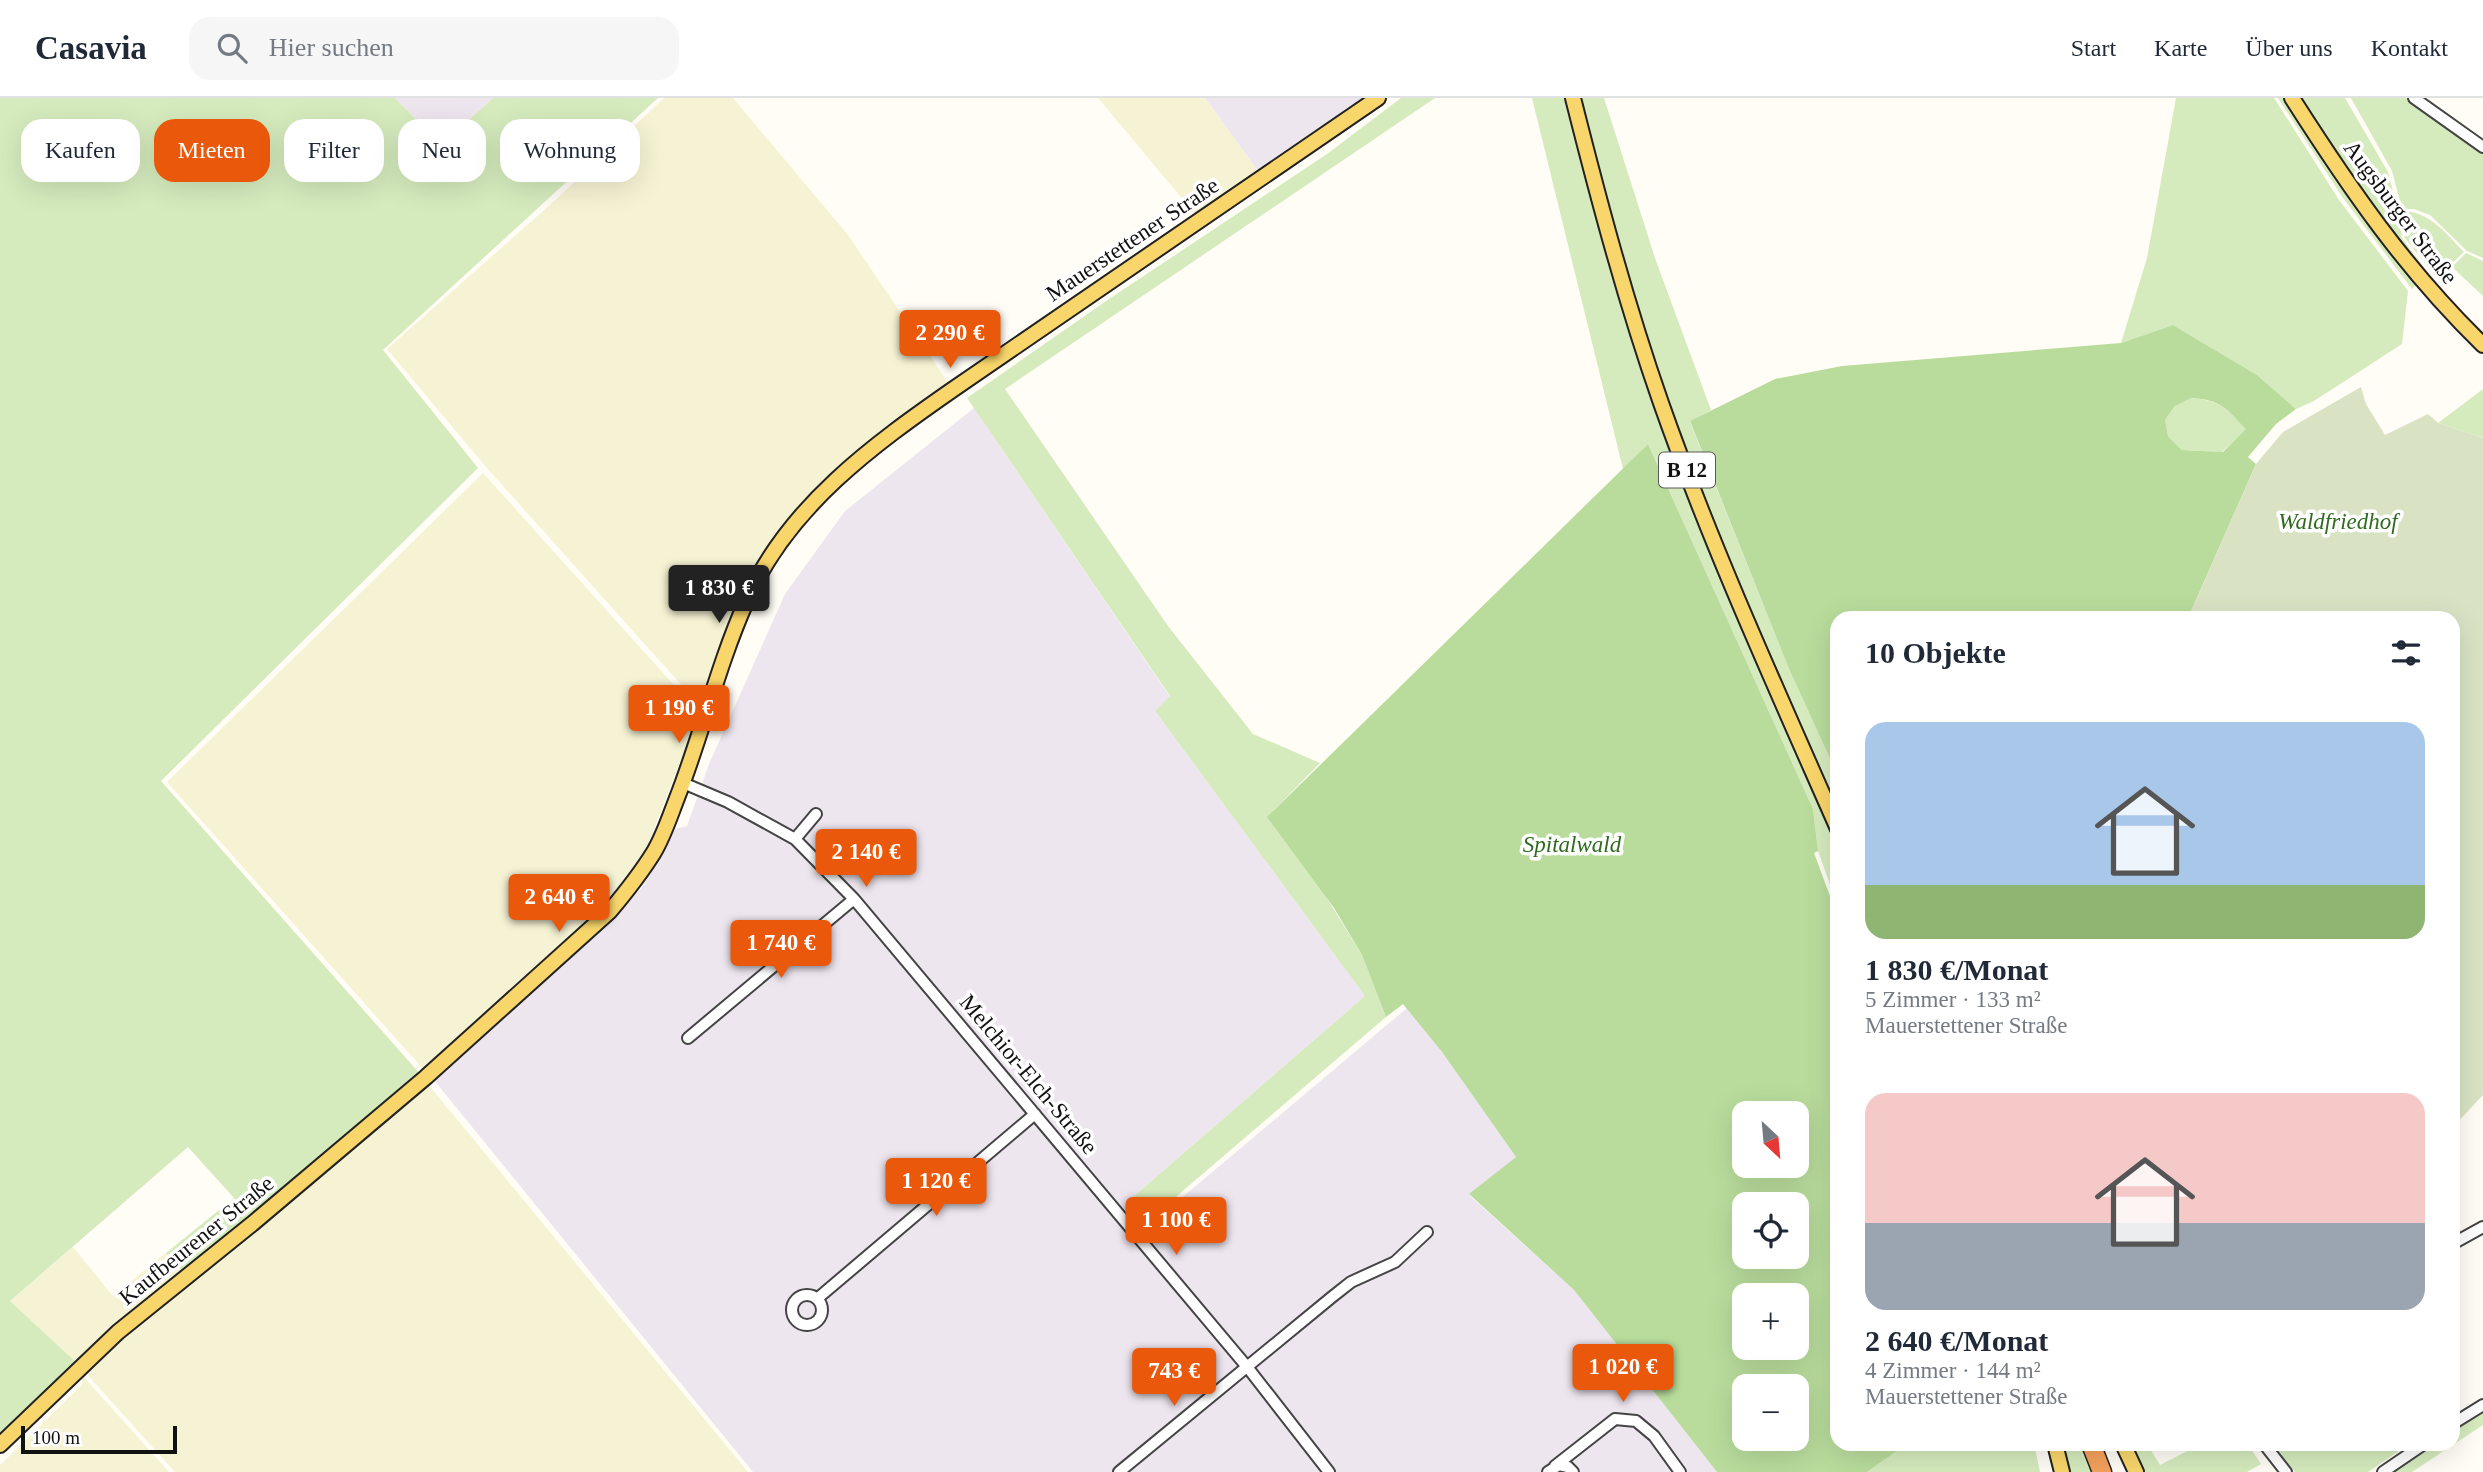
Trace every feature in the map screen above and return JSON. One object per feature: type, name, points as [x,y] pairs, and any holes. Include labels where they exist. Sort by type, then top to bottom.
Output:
[{"type":"highway","points":[[2094,1451],[2102,1472]]},
{"type":"main road","name":"Mauerstettener Straße","points":[[426,1077],[610,911],[633,884],[656,850],[683,783],[746,601],[772,552],[801,516],[855,462],[888,435],[1378,98]]},
{"type":"main road","name":"B 12","points":[[1573,98],[1616,267],[1661,405],[1707,523],[1830,810]]},
{"type":"main road","name":"Augsburger Straße","points":[[2292,98],[2351,190],[2388,240],[2427,288],[2483,345]]},
{"type":"main road","name":"Kaufbeurener Straße","points":[[0,1445],[118,1332],[252,1224],[426,1077]]},
{"type":"main road","points":[[2057,1451],[2062,1472]]},
{"type":"main road","points":[[2126,1451],[2136,1472]]},
{"type":"street","points":[[2414,98],[2483,148]]},
{"type":"street","name":"Melchior-Elch-Straße","points":[[683,783],[727,802],[795,839],[854,899],[1248,1368],[1329,1472]]},
{"type":"street","points":[[795,839],[816,814]]},
{"type":"street","points":[[688,1038],[854,899]]},
{"type":"street","points":[[817,1298],[1035,1114]]},
{"type":"street","points":[[2460,1240],[2483,1227]]},
{"type":"street","points":[[1119,1472],[1351,1282],[1395,1262],[1427,1232]]},
{"type":"street","points":[[2460,1419],[2483,1405]]},
{"type":"street","points":[[1551,1469],[1615,1419],[1636,1421],[1654,1436],[1679,1472]]},
{"type":"street","points":[[2270,1451],[2286,1472]]},
{"type":"street","points":[[2383,1472],[2414,1451]]},
{"type":"street","points":[[1551,1469],[1563,1465],[1573,1472]]},
{"type":"shaded area","points":[[395,98],[493,98],[470,119],[416,119]]},
{"type":"shaded area","points":[[664,98],[733,98],[848,235],[949,384],[769,550],[702,708],[486,467],[387,349],[574,182],[640,182],[640,120]]},
{"type":"shaded area","points":[[1098,98],[1205,98],[1257,170],[1195,214]]},
{"type":"shaded area","points":[[1205,98],[1363,98],[1257,170]]},
{"type":"shaded area","points":[[974,408],[1170,697],[1155,711],[1365,996],[1133,1197],[1153,1222],[1407,1008],[1442,1052],[1516,1157],[1469,1195],[1574,1290],[1717,1472],[753,1472],[433,1079],[641,889],[675,829],[687,826],[709,764],[785,594],[845,511]]},
{"type":"shaded area","points":[[483,473],[699,713],[647,847],[627,881],[605,909],[425,1071],[167,782]]},
{"type":"shaded area","points":[[427,1083],[748,1472],[175,1472],[85,1372],[121,1336]]},
{"type":"shaded area","points":[[73,1247],[113,1296],[166,1253],[182,1271],[78,1364],[10,1301]]},
{"type":"shaded area","points":[[82,1375],[169,1472],[0,1472],[0,1465],[82,1385]]},
{"type":"green space","points":[[0,98],[395,98],[416,119],[398,119],[398,182],[486,182],[486,119],[470,119],[493,98],[658,98],[635,119],[500,119],[500,182],[566,182],[383,350],[478,468],[161,781],[421,1075],[249,1220],[182,1271],[166,1253],[234,1198],[188,1147],[10,1301],[78,1364],[0,1437]]},
{"type":"green space","points":[[1401,98],[1435,98],[1005,389],[1168,626],[1253,734],[1320,763],[1273,811],[1362,955],[1386,1017],[1150,1219],[1133,1197],[1365,996],[1155,711],[1170,696],[967,398],[1109,299],[1327,154]]},
{"type":"green space","points":[[1532,98],[1567,98],[1611,269],[1630,329],[1702,525],[1830,827],[1830,884],[1818,851],[1813,809],[1648,444],[1623,469]]},
{"type":"green space","points":[[1579,98],[1604,98],[1656,261],[1711,410],[1690,422],[1789,669],[1830,759],[1830,796],[1751,610],[1671,406],[1646,337],[1605,204]]},
{"type":"green space","points":[[2176,98],[2274,98],[2339,200],[2408,291],[2402,344],[2314,401],[2296,409],[2257,375],[2173,325],[2121,343],[2147,258]]},
{"type":"green space","points":[[2278,98],[2284,98],[2347,196],[2416,285],[2412,289],[2343,198]]},
{"type":"green space","points":[[2299,98],[2345,98],[2388,172],[2402,238],[2429,275],[2423,275],[2356,186]]},
{"type":"green space","points":[[2351,98],[2406,98],[2483,154],[2483,258],[2467,251],[2430,215],[2414,209],[2402,209],[2392,171]]},
{"type":"green space","points":[[2402,211],[2429,219],[2464,252],[2437,278],[2404,237]]},
{"type":"green space","points":[[2466,253],[2483,261],[2483,296],[2452,267]]},
{"type":"green space","points":[[2173,325],[2257,375],[2296,409],[2276,424],[2248,457],[2256,464],[2191,611],[1830,611],[1830,759],[1789,669],[1690,421],[1775,379],[1842,366],[2121,343]],"holes":[[[2191,398],[2222,406],[2246,429],[2223,452],[2182,450],[2168,436],[2165,420],[2175,406]]]},
{"type":"green space","name":"Waldfriedhof","points":[[2361,387],[2366,404],[2385,435],[2428,414],[2438,423],[2483,438],[2483,1095],[2460,1120],[2460,611],[2191,611],[2256,464],[2283,432]]},
{"type":"green space","points":[[2483,389],[2483,438],[2438,423]]},
{"type":"green space","points":[[2190,398],[2216,403],[2247,429],[2222,452],[2182,450],[2168,436],[2165,420],[2175,406]]},
{"type":"green space","name":"Spitalwald","points":[[1648,444],[1813,809],[1818,851],[1814,853],[1830,896],[1830,1451],[1897,1451],[1867,1472],[1717,1472],[1574,1290],[1469,1194],[1516,1157],[1442,1052],[1403,1004],[1386,1017],[1362,955],[1334,908],[1267,817]]},
{"type":"green space","points":[[2483,1412],[2483,1425],[2460,1440],[2460,1426]]},
{"type":"green space","points":[[1897,1451],[2036,1451],[2040,1472],[1867,1472]]},
{"type":"green space","points":[[2060,1451],[2086,1451],[2094,1472],[2066,1472]]},
{"type":"green space","points":[[2132,1451],[2151,1451],[2160,1465],[2187,1451],[2253,1451],[2261,1464],[2247,1472],[2142,1472]]},
{"type":"green space","points":[[2277,1451],[2399,1451],[2368,1472],[2295,1472]]},
{"type":"green space","points":[[2424,1451],[2444,1451],[2412,1472],[2393,1472]]}]
